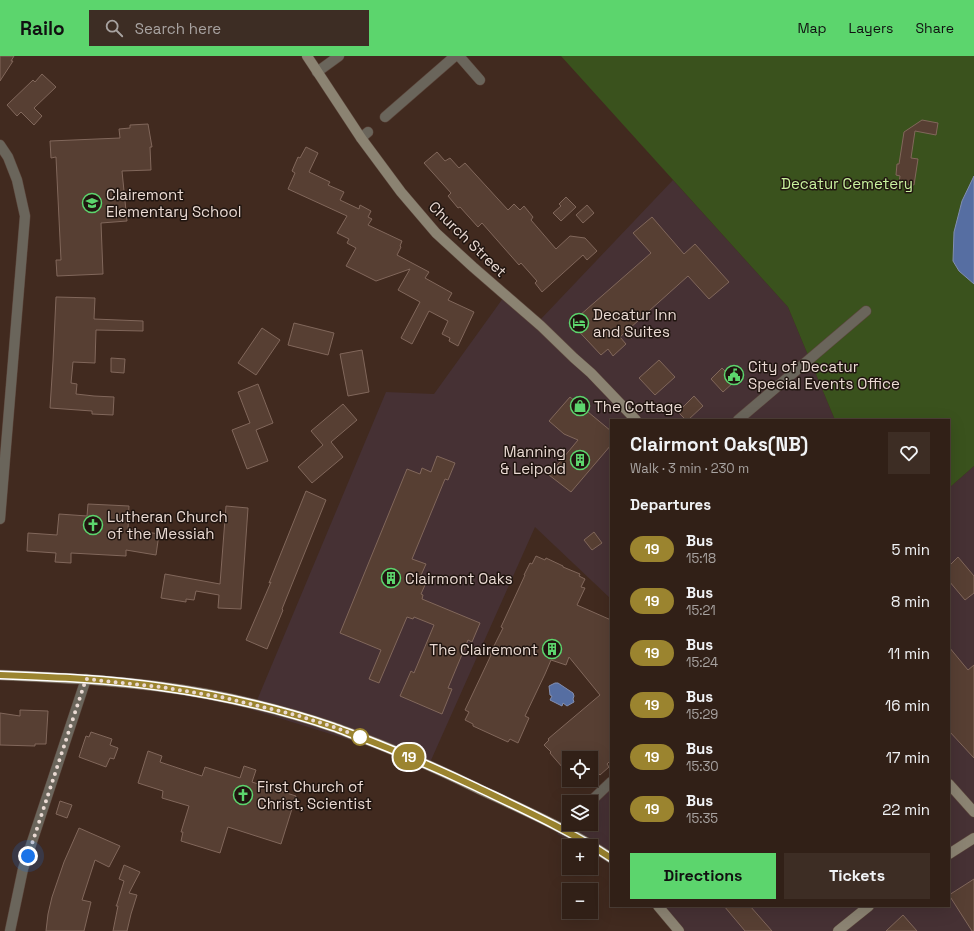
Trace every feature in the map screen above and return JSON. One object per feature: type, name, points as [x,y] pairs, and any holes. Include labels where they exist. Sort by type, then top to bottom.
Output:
[{"type":"main road","name":"Church Street","points":[[307,56],[316,72],[364,135],[401,192],[436,233],[591,373],[635,419]]},
{"type":"main road","points":[[0,675],[86,679],[161,687],[206,694],[275,710],[334,727],[377,743],[435,768],[525,810],[572,834],[610,857]]},
{"type":"main road","points":[[950,785],[974,812]]},
{"type":"main road","points":[[950,853],[974,838]]},
{"type":"main road","points":[[662,907],[679,931]]},
{"type":"main road","points":[[838,931],[868,907]]},
{"type":"street","points":[[316,72],[339,56]]},
{"type":"street","points":[[385,117],[455,56]]},
{"type":"street","points":[[459,56],[480,80]]},
{"type":"street","points":[[0,145],[8,157],[18,180],[25,216],[0,520]]},
{"type":"street","points":[[739,419],[866,312]]},
{"type":"street","points":[[10,931],[23,869],[86,679]]},
{"type":"street","points":[[597,795],[610,783]]},
{"type":"shaded area","points":[[673,180],[788,307],[835,419],[610,419],[610,598],[535,527],[428,767],[392,753],[253,710],[386,392],[434,394],[506,294],[540,320]]},
{"type":"shaded area","points":[[974,466],[974,931],[680,931],[660,907],[950,907],[950,487]]},
{"type":"shaded area","points":[[610,783],[610,863],[598,857],[598,839],[566,839],[557,834],[562,829],[562,831],[598,831],[598,795]]},
{"type":"green space","name":"Decatur Cemetery","points":[[561,56],[974,56],[974,466],[950,487],[950,419],[835,419],[788,307]]},
{"type":"water","points":[[974,176],[974,284],[959,271],[953,261],[954,232],[962,201]]},
{"type":"water","points":[[558,683],[573,693],[574,702],[567,706],[563,703],[562,706],[550,700],[552,696],[550,695],[549,686]]},
{"type":"building","points":[[0,56],[14,56],[11,61],[13,61],[0,81]]},
{"type":"building","points":[[42,74],[56,87],[34,108],[42,116],[34,125],[21,112],[17,116],[7,105],[33,80],[35,82]]},
{"type":"building","points":[[922,120],[938,123],[936,135],[915,131],[911,158],[918,159],[914,185],[899,183],[900,176],[896,175],[897,164],[899,164],[904,132]]},
{"type":"building","name":"Clairemont Elementary School","points":[[148,124],[152,147],[150,147],[151,170],[122,171],[127,221],[101,223],[103,274],[57,276],[56,260],[61,260],[56,157],[51,158],[50,141],[120,138],[119,129],[130,128],[130,125]]},
{"type":"building","points":[[306,147],[318,153],[309,172],[330,182],[328,185],[344,192],[340,200],[359,209],[360,205],[371,211],[368,217],[372,219],[368,225],[402,241],[397,255],[429,272],[425,278],[452,293],[448,300],[474,312],[458,346],[449,341],[450,338],[442,334],[448,321],[429,311],[412,344],[401,338],[420,302],[398,290],[410,269],[376,281],[346,266],[356,248],[347,243],[349,239],[337,233],[347,216],[288,189],[295,173],[292,171],[298,157],[300,158]]},
{"type":"building","points":[[437,152],[445,161],[450,158],[459,168],[465,163],[508,210],[514,204],[520,210],[524,206],[533,217],[531,220],[556,249],[570,236],[585,238],[597,251],[587,260],[583,255],[542,292],[535,283],[537,281],[521,263],[519,265],[482,223],[478,227],[448,196],[451,193],[424,163]]},
{"type":"building","points":[[566,197],[576,207],[561,221],[553,213],[561,206],[559,204]]},
{"type":"building","points":[[587,205],[594,213],[583,223],[576,215]]},
{"type":"building","points":[[652,217],[684,254],[695,244],[729,282],[709,299],[688,276],[620,337],[626,344],[613,356],[608,349],[601,355],[571,323],[651,253],[633,233]]},
{"type":"building","points":[[56,297],[95,298],[94,319],[143,321],[143,331],[96,330],[95,363],[73,362],[71,383],[77,384],[76,394],[114,397],[113,415],[92,414],[92,411],[50,408]]},
{"type":"building","points":[[294,323],[334,333],[328,355],[288,345]]},
{"type":"building","points":[[262,328],[280,340],[256,375],[238,363]]},
{"type":"building","points":[[362,350],[369,392],[348,396],[340,354]]},
{"type":"building","points":[[111,358],[125,359],[124,373],[111,372]]},
{"type":"building","points":[[659,360],[675,377],[655,395],[639,378]]},
{"type":"building","points":[[722,368],[735,381],[723,392],[711,379]]},
{"type":"building","points":[[258,384],[273,423],[256,430],[268,461],[247,469],[232,430],[250,423],[238,392]]},
{"type":"building","points":[[694,396],[703,406],[689,419],[685,419],[678,412]]},
{"type":"building","name":"Manning & Leipold","points":[[570,397],[610,430],[610,446],[571,492],[549,475],[578,440],[564,434],[549,421]]},
{"type":"building","points":[[343,404],[357,420],[331,442],[343,457],[312,483],[298,467],[323,445],[311,431]]},
{"type":"building","name":"Clairmont Oaks","points":[[437,456],[455,463],[448,480],[445,479],[412,559],[426,564],[418,582],[425,585],[421,594],[423,595],[422,599],[480,623],[472,642],[468,640],[448,688],[452,689],[442,714],[400,696],[411,671],[414,673],[434,625],[414,617],[413,619],[407,617],[379,683],[369,679],[381,650],[340,633],[407,469],[420,474],[422,468],[431,472]]},
{"type":"building","points":[[306,491],[326,500],[267,649],[246,640],[271,582],[269,583]]},
{"type":"building","name":"Lutheran Church of the Messiah","points":[[88,504],[129,506],[128,529],[159,534],[156,555],[126,550],[126,556],[71,553],[71,563],[55,562],[56,553],[27,551],[28,533],[57,535],[59,514],[87,516]]},
{"type":"building","points":[[226,506],[248,508],[241,609],[218,608],[219,595],[196,591],[194,600],[186,599],[186,602],[161,598],[165,574],[220,584]]},
{"type":"building","points":[[594,532],[602,543],[592,550],[584,540]]},
{"type":"building","name":"The Clairemont","points":[[536,556],[545,560],[546,558],[580,574],[579,576],[585,579],[581,587],[585,588],[577,605],[610,620],[610,761],[607,764],[609,767],[600,775],[598,773],[598,751],[562,751],[562,767],[544,745],[549,740],[548,739],[600,695],[569,657],[566,665],[551,660],[525,716],[529,718],[518,743],[510,739],[508,742],[473,726],[473,724],[465,720],[469,712],[465,710],[503,628],[501,627],[530,563],[532,564]]},
{"type":"building","points":[[958,557],[974,576],[974,593],[965,600],[950,582],[950,565]]},
{"type":"building","points":[[950,648],[968,670],[974,665],[974,758],[950,732]]},
{"type":"building","points":[[20,710],[48,711],[46,744],[35,744],[35,746],[0,745],[0,713],[20,716]]},
{"type":"building","points":[[91,732],[112,739],[110,745],[118,748],[114,759],[110,758],[106,767],[79,757],[86,736],[89,737]]},
{"type":"building","points":[[148,751],[162,756],[160,762],[202,776],[205,767],[240,778],[244,766],[256,770],[252,782],[296,796],[281,844],[228,827],[220,853],[181,841],[183,832],[181,832],[189,806],[162,798],[163,791],[138,783]]},
{"type":"building","points":[[60,801],[72,805],[67,818],[56,814]]},
{"type":"building","points":[[79,828],[120,846],[109,867],[95,860],[82,900],[91,902],[84,931],[46,931],[52,897],[64,862]]},
{"type":"building","points":[[124,865],[140,872],[129,893],[137,895],[127,931],[113,931],[118,906],[116,906],[124,881],[119,879]]},
{"type":"building","points":[[974,879],[974,931],[972,931],[950,894]]},
{"type":"building","points":[[725,907],[751,907],[772,931],[745,931]]},
{"type":"building","points":[[903,915],[917,931],[886,931]]},
{"type":"bus line","name":"19","points":[[0,675],[86,679],[161,687],[221,697],[296,715],[377,743],[435,768],[525,810],[572,834],[610,857]]},
{"type":"place","name":"Clairemont Elementary School","points":[[92,203]]},
{"type":"place","name":"Decatur Inn and Suites","points":[[579,323]]},
{"type":"place","name":"City of Decatur Special Events Office","points":[[734,375]]},
{"type":"place","name":"The Cottage","points":[[580,406]]},
{"type":"place","name":"Manning & Leipold","points":[[580,460]]},
{"type":"place","name":"Lutheran Church of the Messiah","points":[[93,525]]},
{"type":"place","name":"Clairmont Oaks","points":[[391,578]]},
{"type":"place","name":"The Clairemont","points":[[552,649]]},
{"type":"place","name":"First Church of Christ, Scientist","points":[[243,795]]},
{"type":"route","points":[[28,856],[86,679],[161,687],[221,697],[296,715],[360,737]]}]
